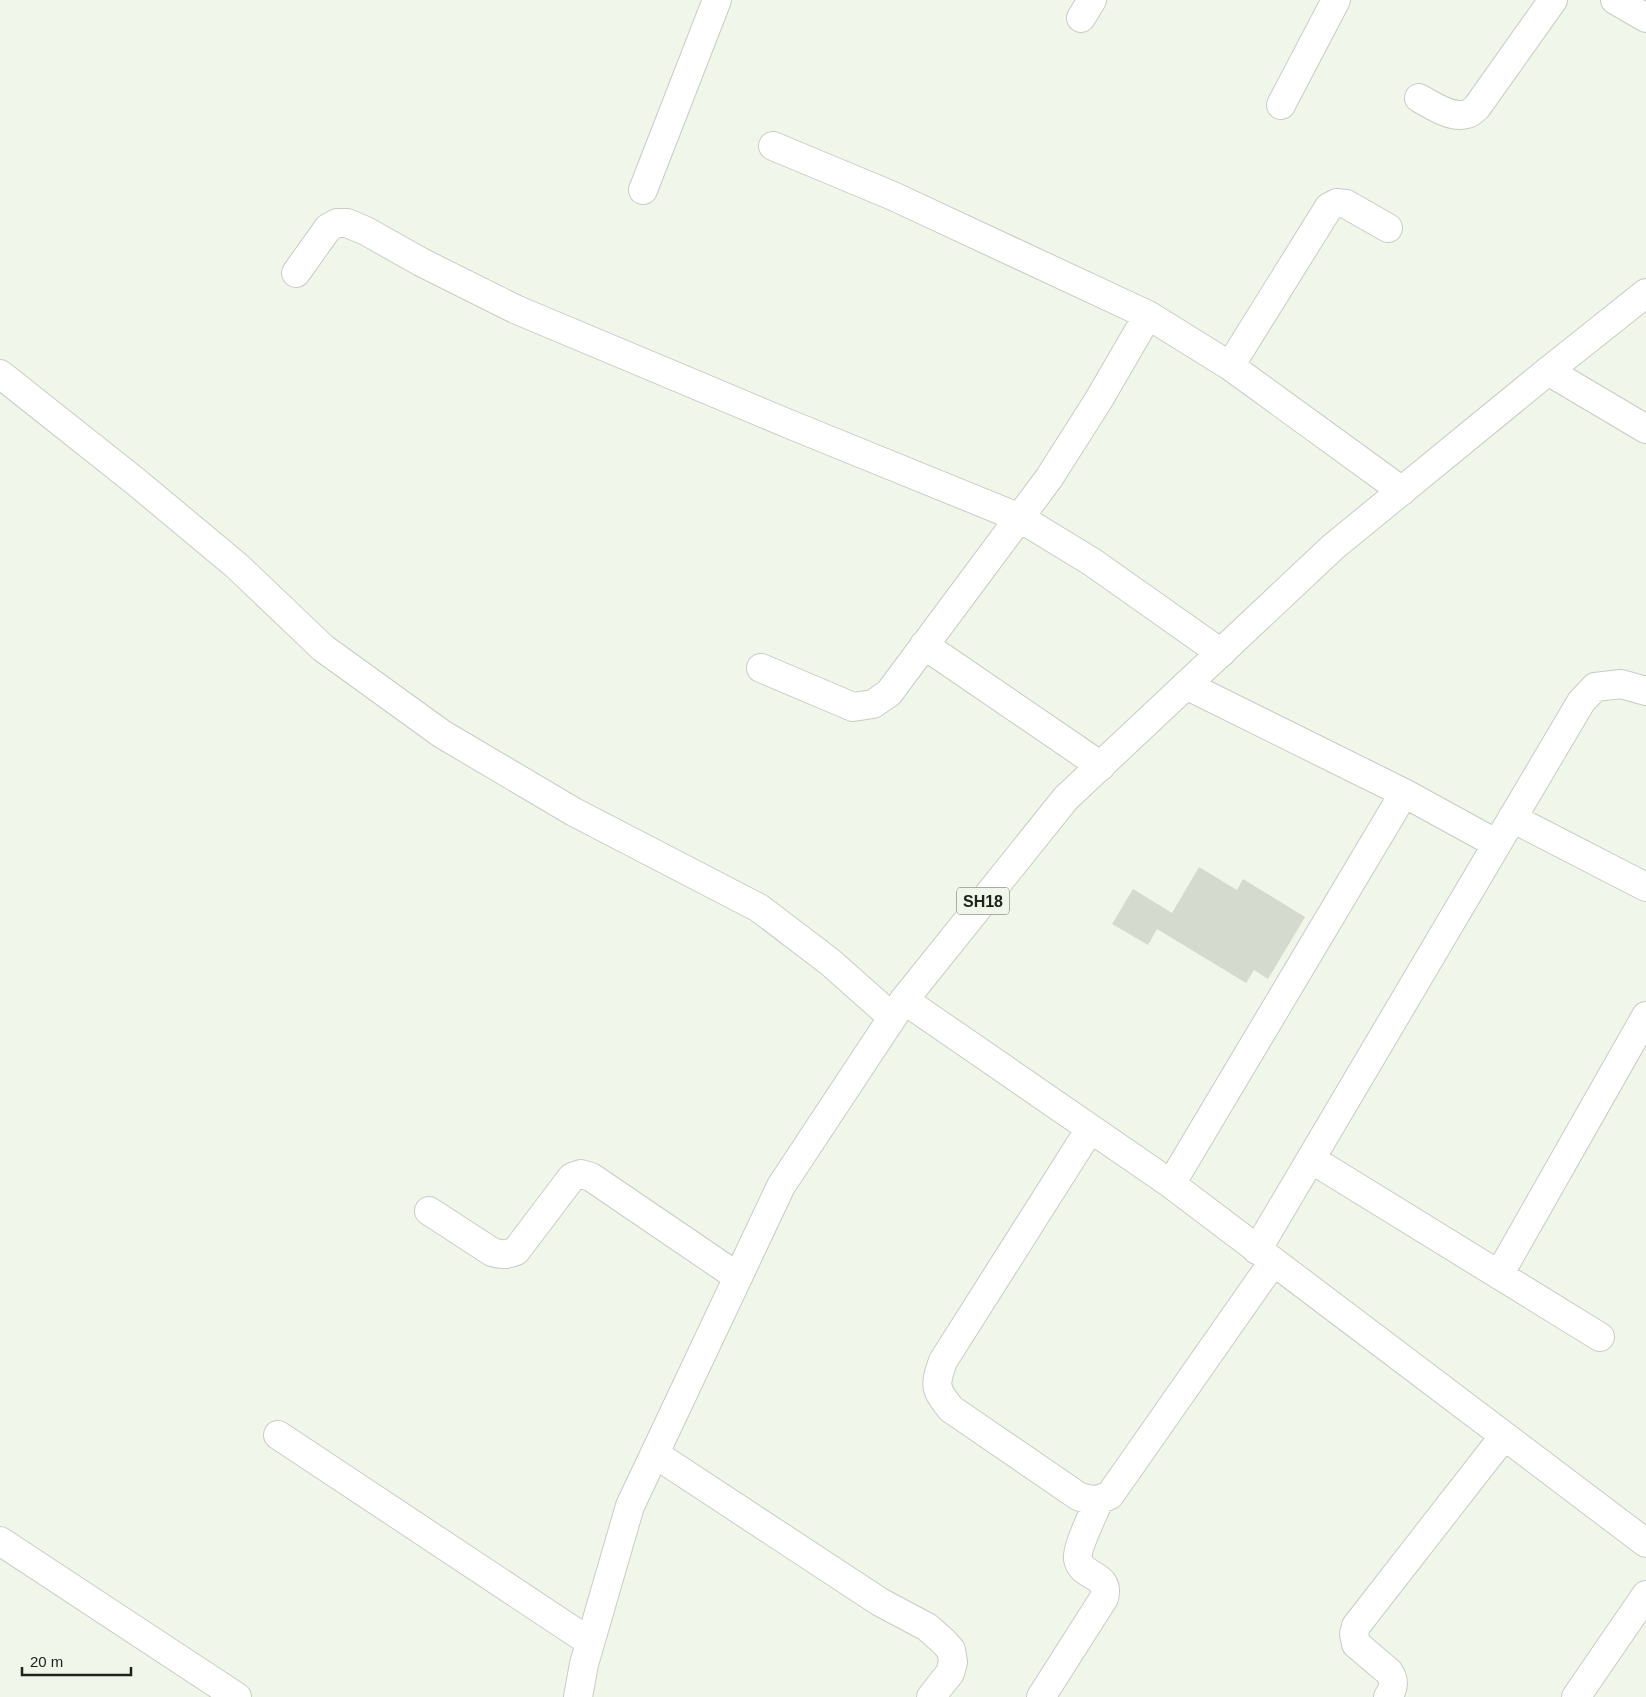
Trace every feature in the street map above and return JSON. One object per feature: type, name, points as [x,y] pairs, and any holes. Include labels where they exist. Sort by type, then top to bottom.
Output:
[{"type":"street","points":[[643,190],[717,0]]},
{"type":"street","points":[[1281,105],[1336,0]]},
{"type":"street","points":[[1419,98],[1446,112],[1458,115],[1469,114],[1477,107],[1553,0]]},
{"type":"street","points":[[1615,0],[1646,18]]},
{"type":"street","points":[[773,146],[893,196],[1148,315],[1230,366],[1402,491]]},
{"type":"street","points":[[1230,366],[1329,207],[1337,203],[1346,204],[1388,228]]},
{"type":"street","points":[[296,274],[328,228],[337,223],[348,223],[515,309],[1020,518],[1092,562],[1221,653]]},
{"type":"street","name":"SH18","points":[[578,1697],[584,1664],[630,1506],[781,1186],[898,1009],[1066,798],[1333,547],[1646,293]]},
{"type":"street","points":[[761,668],[853,707],[873,704],[889,693],[1049,478],[1098,401],[1148,315]]},
{"type":"street","points":[[1548,371],[1646,429]]},
{"type":"street","points":[[0,374],[135,481],[237,566],[323,648],[442,734],[574,812],[759,908],[830,962],[898,1009],[1090,1128],[1171,1184],[1646,1543]]},
{"type":"street","points":[[924,645],[1101,766]]},
{"type":"street","points":[[1090,1128],[943,1361],[936,1380],[939,1394],[951,1409],[1078,1496],[1088,1500],[1100,1500],[1110,1495],[1265,1256],[1311,1160],[1581,702],[1595,687],[1621,684],[1646,691]]},
{"type":"street","points":[[1186,685],[1404,794],[1497,844]]},
{"type":"street","points":[[1171,1184],[1404,794]]},
{"type":"street","points":[[1512,818],[1646,887]]},
{"type":"street","points":[[1499,1276],[1646,1016]]},
{"type":"street","points":[[1311,1160],[1600,1337]]},
{"type":"street","points":[[429,1211],[492,1252],[501,1255],[509,1254],[516,1251],[572,1177],[581,1174],[591,1177],[738,1277]]},
{"type":"street","points":[[278,1435],[590,1642]]},
{"type":"street","points":[[1388,1697],[1394,1683],[1392,1677],[1389,1672],[1356,1644],[1354,1634],[1356,1626],[1504,1436]]},
{"type":"street","points":[[655,1454],[880,1602],[927,1627],[951,1650],[953,1662],[950,1673],[931,1697]]},
{"type":"street","points":[[1041,1697],[1104,1598],[1106,1590],[1103,1583],[1080,1565],[1078,1558],[1079,1548],[1100,1500]]},
{"type":"street","points":[[0,1541],[237,1697]]},
{"type":"street","points":[[1576,1697],[1646,1595]]},
{"type":"building","points":[[1199,867],[1237,890],[1243,879],[1305,917],[1268,979],[1254,970],[1246,983],[1157,929],[1148,945],[1112,924],[1133,889],[1172,913]]}]
